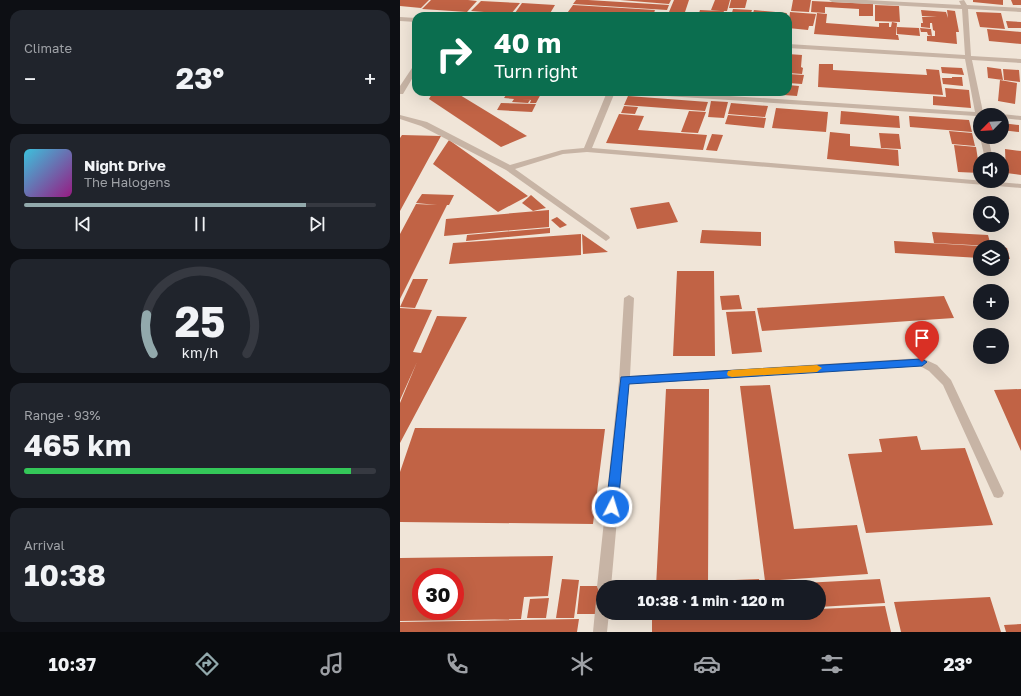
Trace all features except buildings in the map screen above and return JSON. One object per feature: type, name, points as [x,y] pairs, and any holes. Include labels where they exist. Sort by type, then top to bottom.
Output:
[{"type":"street","points":[[832,0],[963,3],[1021,10]]},
{"type":"street","points":[[963,3],[968,58],[979,108]]},
{"type":"street","points":[[400,19],[412,20]]},
{"type":"street","points":[[792,46],[1021,61]]},
{"type":"street","points":[[400,92],[412,75]]},
{"type":"street","points":[[587,150],[609,96]]},
{"type":"street","points":[[695,96],[973,115]]},
{"type":"street","points":[[400,116],[424,124],[509,168],[606,238]]},
{"type":"street","points":[[1009,117],[1021,118]]},
{"type":"street","points":[[509,168],[562,152],[587,150],[973,180]]},
{"type":"street","points":[[1009,184],[1021,186]]},
{"type":"street","points":[[605,580],[624,380],[629,298]]},
{"type":"street","points":[[624,380],[922,362],[933,368],[947,383],[998,493]]},
{"type":"street","points":[[600,632],[601,620]]},
{"type":"slow traffic","points":[[732,374],[817,368]]},
{"type":"route","points":[[612,507],[624,380],[922,362]]}]
